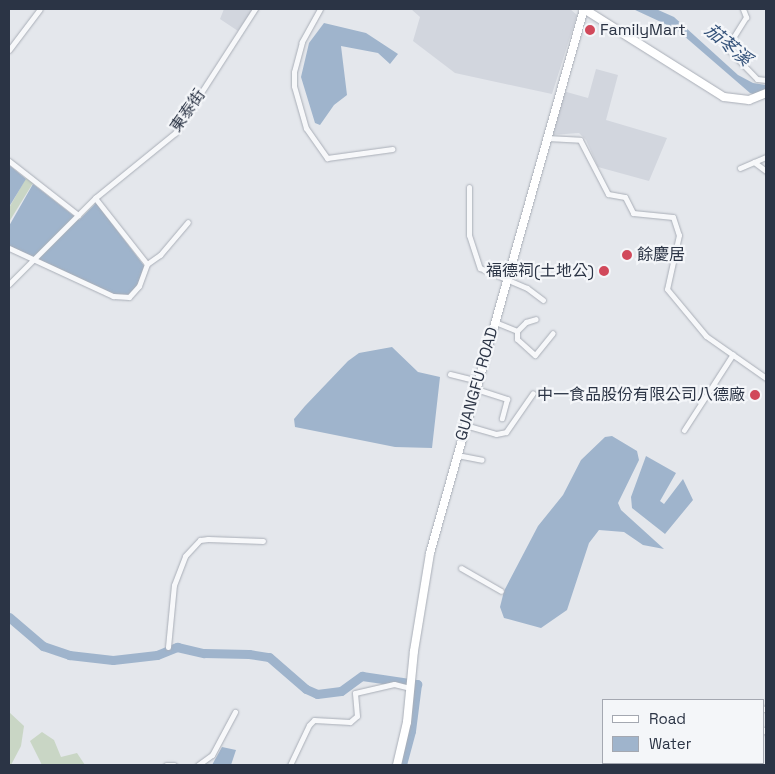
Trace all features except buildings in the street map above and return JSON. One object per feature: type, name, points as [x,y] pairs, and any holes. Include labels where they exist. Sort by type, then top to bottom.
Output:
[{"type":"street","points":[[9,50],[40,9]]},
{"type":"street","name":"東泰街","points":[[34,260],[95,198],[175,133],[255,9]]},
{"type":"street","points":[[320,9],[302,42],[294,72],[294,86],[306,128],[327,158],[392,149]]},
{"type":"street","points":[[584,9],[717,94],[749,100],[764,94]]},
{"type":"street","name":"GUANGFU ROAD","points":[[397,765],[430,553],[584,9]]},
{"type":"street","points":[[744,9],[746,17],[727,48],[758,78],[766,80]]},
{"type":"street","points":[[546,138],[580,140],[608,194],[625,198],[633,212],[662,213],[673,217],[679,235],[667,289],[706,336],[766,378]]},
{"type":"street","points":[[740,168],[766,158]]},
{"type":"street","points":[[9,161],[78,215]]},
{"type":"street","points":[[754,162],[766,171]]},
{"type":"street","points":[[469,187],[469,235],[480,268],[507,278],[543,300]]},
{"type":"street","points":[[95,198],[147,264]]},
{"type":"street","points":[[9,248],[113,296],[126,298],[139,286],[147,264],[160,255],[188,222]]},
{"type":"street","points":[[9,284],[34,260]]},
{"type":"street","points":[[517,331],[526,322],[536,319]]},
{"type":"street","points":[[495,322],[517,331]]},
{"type":"street","points":[[517,331],[518,339],[535,355],[553,333]]},
{"type":"street","points":[[684,430],[733,354]]},
{"type":"street","points":[[450,374],[478,381]]},
{"type":"street","points":[[476,389],[507,399],[502,418]]},
{"type":"street","points":[[465,425],[496,434],[506,432],[533,393]]},
{"type":"street","points":[[457,455],[482,460]]},
{"type":"street","points":[[168,647],[174,585],[185,556],[200,540],[208,538],[264,542]]},
{"type":"street","points":[[461,568],[501,590]]},
{"type":"street","points":[[290,765],[299,750],[308,725],[314,720],[350,722],[357,716],[355,693],[394,684],[410,687]]},
{"type":"street","points":[[198,765],[212,755],[235,712]]},
{"type":"street","points":[[166,765],[174,765]]},
{"type":"shaded area","points":[[224,9],[253,9],[238,31],[220,19]]},
{"type":"shaded area","points":[[411,9],[570,9],[577,15],[552,94],[455,73],[413,41],[420,17]]},
{"type":"shaded area","points":[[596,69],[618,75],[606,120],[667,138],[649,181],[598,167],[586,140],[579,133],[551,135],[563,91],[588,98]]},
{"type":"green space","points":[[26,178],[33,183],[9,222],[9,208]]},
{"type":"green space","points":[[9,712],[24,726],[21,746],[11,765],[9,765]]},
{"type":"green space","points":[[42,732],[54,740],[61,757],[77,753],[85,765],[42,765],[30,741]]},
{"type":"water","points":[[633,9],[656,9],[674,17],[738,75],[753,83],[766,85],[766,99],[750,93],[676,29]]},
{"type":"water","points":[[324,23],[366,33],[398,54],[390,64],[378,53],[341,46],[347,95],[334,105],[320,125],[315,123],[301,77],[309,43]]},
{"type":"water","points":[[9,165],[26,179],[9,207]]},
{"type":"water","points":[[33,184],[79,220],[96,203],[145,267],[142,278],[130,295],[120,298],[9,247],[9,226]]},
{"type":"water","points":[[392,347],[418,372],[440,377],[432,448],[395,447],[295,427],[294,419],[348,361],[359,353]]},
{"type":"water","points":[[612,436],[637,451],[639,460],[618,503],[621,510],[664,549],[643,545],[624,532],[599,530],[589,543],[567,610],[541,628],[504,618],[500,607],[504,591],[538,526],[563,495],[581,460],[605,437]]},
{"type":"water","points":[[646,456],[676,473],[660,501],[664,504],[683,479],[693,500],[665,534],[632,508],[631,497]]},
{"type":"water","points":[[222,747],[236,750],[231,765],[212,765]]},
{"type":"waterway","points":[[9,617],[43,646],[69,655],[113,660],[157,655],[177,647],[204,653],[249,654],[269,657],[306,689],[317,694],[341,691],[362,676],[417,684],[411,731],[402,765]]},
{"type":"place","name":"FamilyMart","points":[[590,30]]},
{"type":"place","name":"餘慶居","points":[[627,255]]},
{"type":"place","name":"福德祠(土地公)","points":[[604,271]]},
{"type":"place","name":"中一食品股份有限公司八德廠","points":[[755,395]]},
{"type":"water label","name":"茄苳溪","points":[[728,45]]}]
